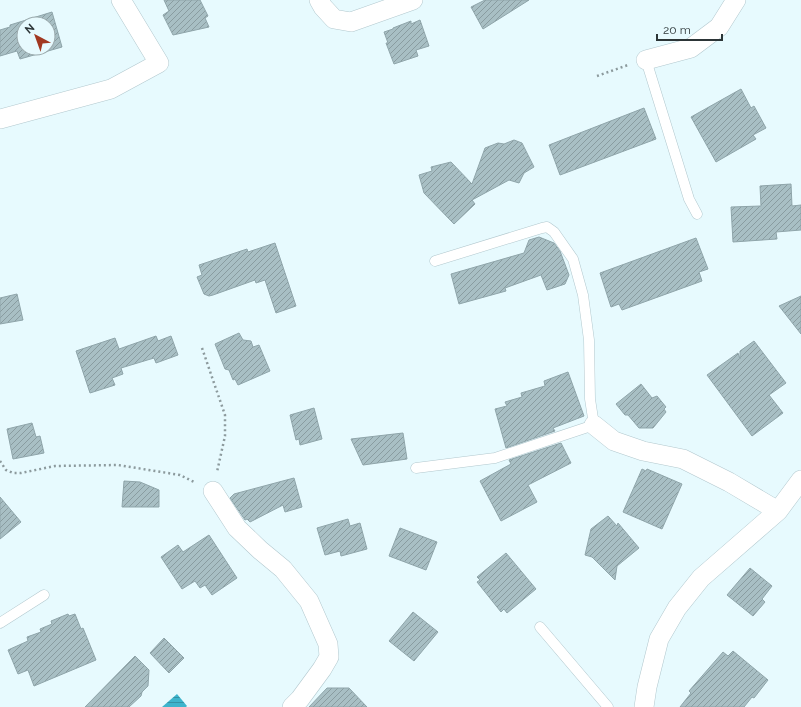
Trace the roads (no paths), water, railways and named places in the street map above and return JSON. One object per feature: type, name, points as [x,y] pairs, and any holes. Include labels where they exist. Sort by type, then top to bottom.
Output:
[{"type":"street","points":[[0,119],[111,89],[159,63],[121,0]]},
{"type":"street","points":[[319,0],[334,19],[351,22],[413,0]]},
{"type":"street","points":[[646,60],[691,48],[718,27],[736,0]]},
{"type":"street","points":[[594,425],[614,441],[643,451],[683,459],[729,482],[778,511]]},
{"type":"street","points":[[644,707],[647,687],[659,639],[677,608],[701,578],[778,511],[801,480]]},
{"type":"street","points":[[213,491],[236,528],[284,569],[309,601],[328,644],[329,656],[322,669],[300,699],[292,707]]},
{"type":"lane","points":[[646,60],[689,198],[696,214]]},
{"type":"lane","points":[[416,468],[495,458],[594,425],[590,399],[589,340],[583,295],[573,258],[554,232],[546,228],[542,228],[435,261]]},
{"type":"lane","points":[[0,623],[44,595]]},
{"type":"lane","points":[[540,627],[608,707]]},
{"type":"water","points":[[177,694],[187,706],[186,707],[162,707]]}]
